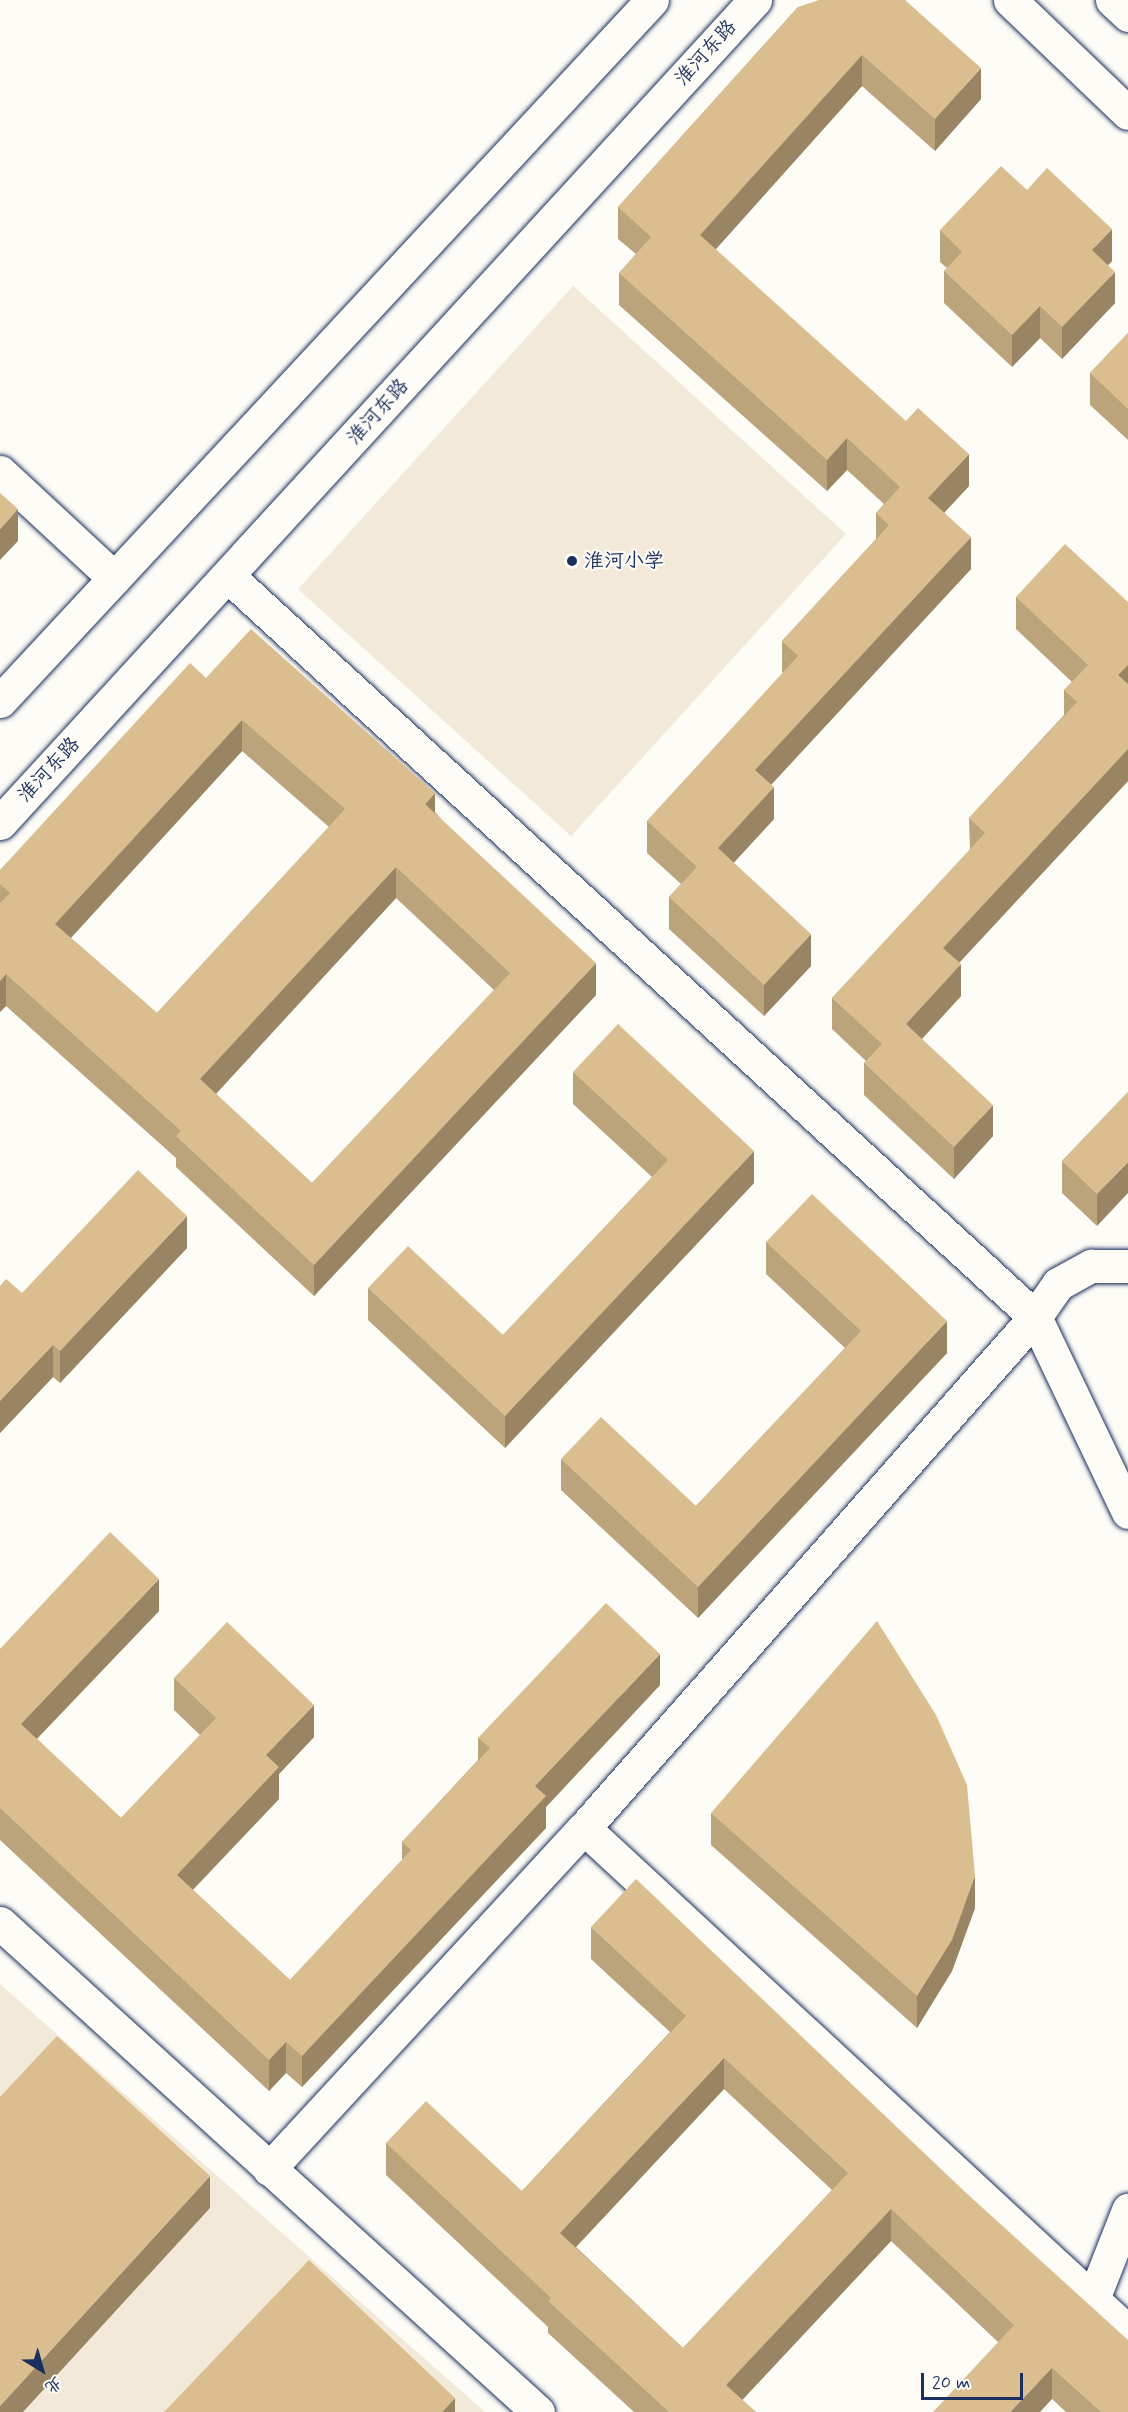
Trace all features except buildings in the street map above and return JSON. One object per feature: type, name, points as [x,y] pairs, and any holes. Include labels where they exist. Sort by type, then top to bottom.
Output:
[{"type":"main road","points":[[0,701],[652,0]]},
{"type":"main road","name":"淮河东路","points":[[0,823],[755,0]]},
{"type":"main road","points":[[1010,0],[1128,113]]},
{"type":"main road","points":[[1018,0],[1081,38],[1128,81]]},
{"type":"main road","points":[[1112,0],[1128,15]]},
{"type":"main road","points":[[0,472],[114,578]]},
{"type":"main road","points":[[228,576],[1035,1317],[1128,1512]]},
{"type":"main road","points":[[269,2169],[584,1828],[1035,1317],[1058,1284],[1091,1266],[1128,1266]]},
{"type":"main road","points":[[584,1828],[1128,2332]]},
{"type":"main road","points":[[0,1923],[538,2412]]},
{"type":"main road","points":[[1093,2299],[1128,2210]]},
{"type":"shaded area","name":"淮河小学","points":[[573,286],[846,534],[571,836],[298,589]]},
{"type":"shaded area","points":[[0,1984],[485,2412],[0,2412]]},
{"type":"place","name":"淮河小学","points":[[572,561]]}]
